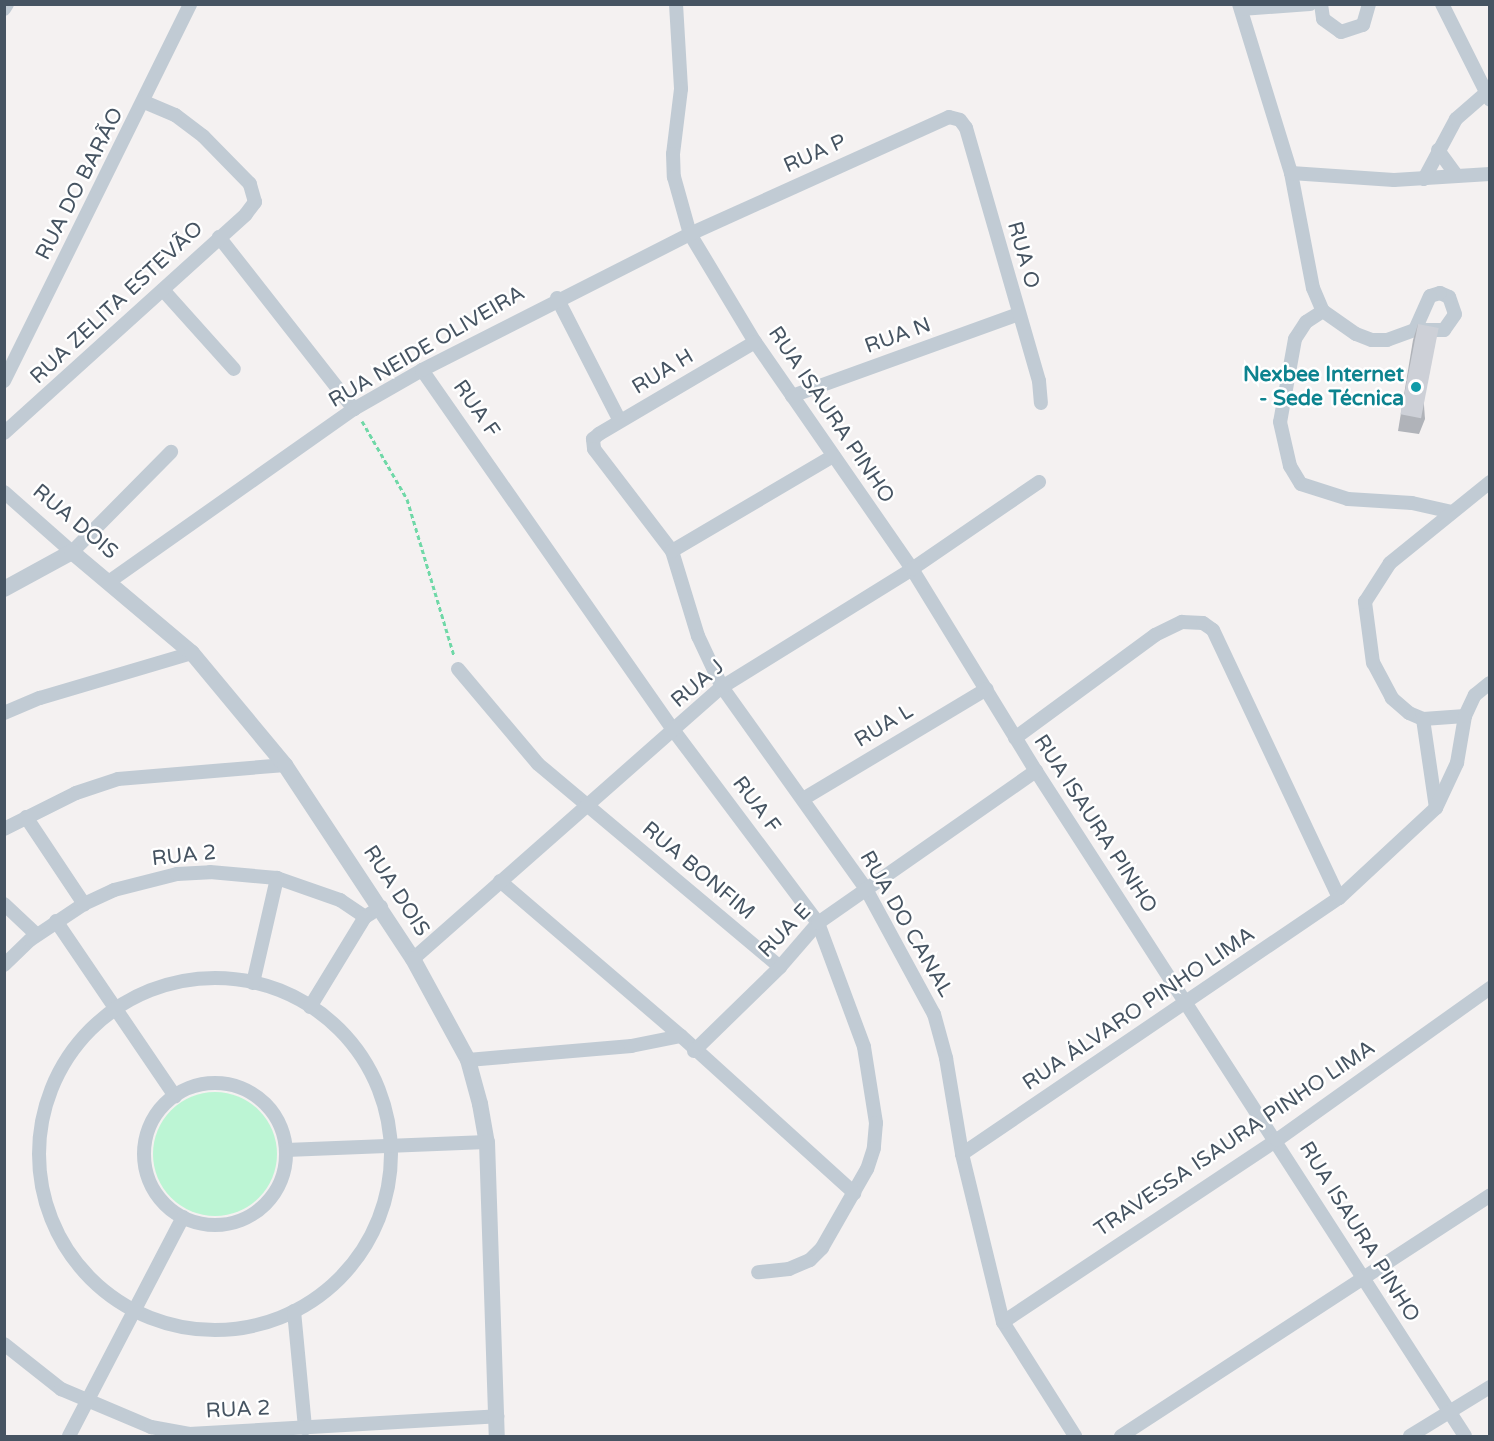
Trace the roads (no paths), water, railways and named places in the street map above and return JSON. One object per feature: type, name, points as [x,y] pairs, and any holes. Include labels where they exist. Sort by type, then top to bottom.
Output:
[{"type":"street","points":[[4,9],[7,4]]},
{"type":"street","name":"RUA DO BARÃO","points":[[4,381],[144,102],[190,4]]},
{"type":"street","name":"RUA ISAURA PINHO","points":[[676,4],[681,89],[673,154],[674,177],[690,234],[755,342],[912,569],[1036,771],[1185,1004],[1366,1279],[1465,1437]]},
{"type":"street","points":[[1310,4],[1240,7],[1291,173],[1312,288],[1323,311],[1372,340],[1387,340],[1415,330]]},
{"type":"street","points":[[1321,4],[1323,19],[1341,32],[1363,25],[1369,4]]},
{"type":"street","points":[[1424,178],[1456,119],[1488,97],[1442,4]]},
{"type":"street","name":"RUA ZELITA ESTEVÃO","points":[[4,433],[163,290],[255,202],[250,184],[203,136],[175,115],[144,102]]},
{"type":"street","name":"RUA P","points":[[690,234],[939,120],[960,120]]},
{"type":"street","name":"RUA O","points":[[960,120],[966,128],[1039,381],[1041,402]]},
{"type":"street","points":[[1438,150],[1457,176]]},
{"type":"street","points":[[1291,173],[1385,180],[1490,174]]},
{"type":"street","name":"RUA NEIDE OLIVEIRA","points":[[110,581],[354,409],[422,369],[557,298],[690,234]]},
{"type":"street","points":[[219,237],[354,409]]},
{"type":"street","points":[[163,290],[234,369]]},
{"type":"street","points":[[557,298],[620,421]]},
{"type":"street","points":[[1323,311],[1306,322],[1289,358],[1280,422],[1295,475],[1301,484],[1324,494],[1412,503],[1452,512]]},
{"type":"street","name":"RUA N","points":[[792,396],[1018,314]]},
{"type":"street","name":"RUA H","points":[[672,551],[594,449],[593,440],[620,421],[755,342]]},
{"type":"street","name":"RUA F","points":[[422,369],[674,731],[818,923],[864,1047],[876,1123],[874,1148],[854,1193],[822,1248],[810,1260],[789,1269],[758,1272]]},
{"type":"street","points":[[4,589],[72,552],[171,452]]},
{"type":"street","points":[[672,551],[833,456]]},
{"type":"street","name":"RUA J","points":[[413,959],[500,881],[589,808],[722,687],[912,569],[1039,482]]},
{"type":"street","points":[[1465,716],[1423,719],[1409,713],[1382,683],[1373,663],[1365,602],[1390,563],[1490,482]]},
{"type":"street","name":"RUA DOIS","points":[[4,492],[192,653],[285,765],[381,907],[413,959],[468,1060],[487,1142],[497,1437]]},
{"type":"street","name":"RUA DO CANAL","points":[[672,551],[682,593],[722,687],[866,889],[934,1014],[946,1058],[962,1154],[1003,1322],[1075,1437]]},
{"type":"street","points":[[1015,738],[1155,636],[1182,622],[1203,623],[1213,630],[1339,898]]},
{"type":"street","points":[[4,713],[40,698],[192,653]]},
{"type":"street","name":"RUA BONFIM","points":[[458,669],[531,756],[589,808],[780,967]]},
{"type":"street","name":"RUA ÁLVARO PINHO LIMA","points":[[962,1154],[1339,898],[1436,808],[1457,763],[1465,716],[1475,695],[1490,683]]},
{"type":"street","name":"RUA L","points":[[803,799],[987,689]]},
{"type":"street","points":[[1423,719],[1436,808]]},
{"type":"street","points":[[4,829],[76,792],[118,779],[285,765]]},
{"type":"street","name":"RUA E","points":[[694,1051],[780,967],[818,923],[1036,771]]},
{"type":"street","points":[[26,817],[84,904]]},
{"type":"street","name":"RUA 2","points":[[4,965],[37,935],[84,904],[145,880],[177,874],[210,872],[276,878],[340,900],[365,917]]},
{"type":"street","points":[[253,983],[276,878]]},
{"type":"street","points":[[500,881],[681,1036],[694,1051],[854,1193]]},
{"type":"street","points":[[4,904],[37,935]]},
{"type":"street","points":[[310,1006],[365,917],[381,907]]},
{"type":"street","points":[[56,921],[175,1096]]},
{"type":"street","points":[[191,980],[253,983],[310,1006],[342,1033],[368,1066],[384,1103],[391,1144],[391,1175],[384,1205],[368,1243],[328,1289],[294,1311],[255,1325],[214,1330],[174,1325],[135,1311],[101,1289],[62,1242],[46,1205],[39,1165],[46,1105],[61,1068],[85,1035],[116,1009],[152,991],[191,980]]},
{"type":"street","name":"TRAVESSA ISAURA PINHO LIMA","points":[[1003,1322],[1276,1140],[1490,988]]},
{"type":"street","points":[[468,1060],[631,1046],[681,1036]]},
{"type":"street","points":[[214,1084],[246,1091],[272,1112],[286,1150],[280,1183],[254,1214],[223,1225],[183,1218],[158,1197],[144,1159],[153,1120],[175,1096],[214,1084]]},
{"type":"street","points":[[286,1150],[391,1144],[487,1142]]},
{"type":"street","points":[[1121,1437],[1366,1279],[1490,1195]]},
{"type":"street","points":[[69,1437],[183,1218]]},
{"type":"street","points":[[294,1311],[305,1428]]},
{"type":"street","name":"RUA 2","points":[[4,1344],[62,1389],[152,1427],[189,1434],[497,1416]]},
{"type":"street","points":[[1410,1437],[1448,1411],[1490,1387]]},
{"type":"place","name":"Nexbee Internet - Sede Técnica","points":[[1416,387]]}]
